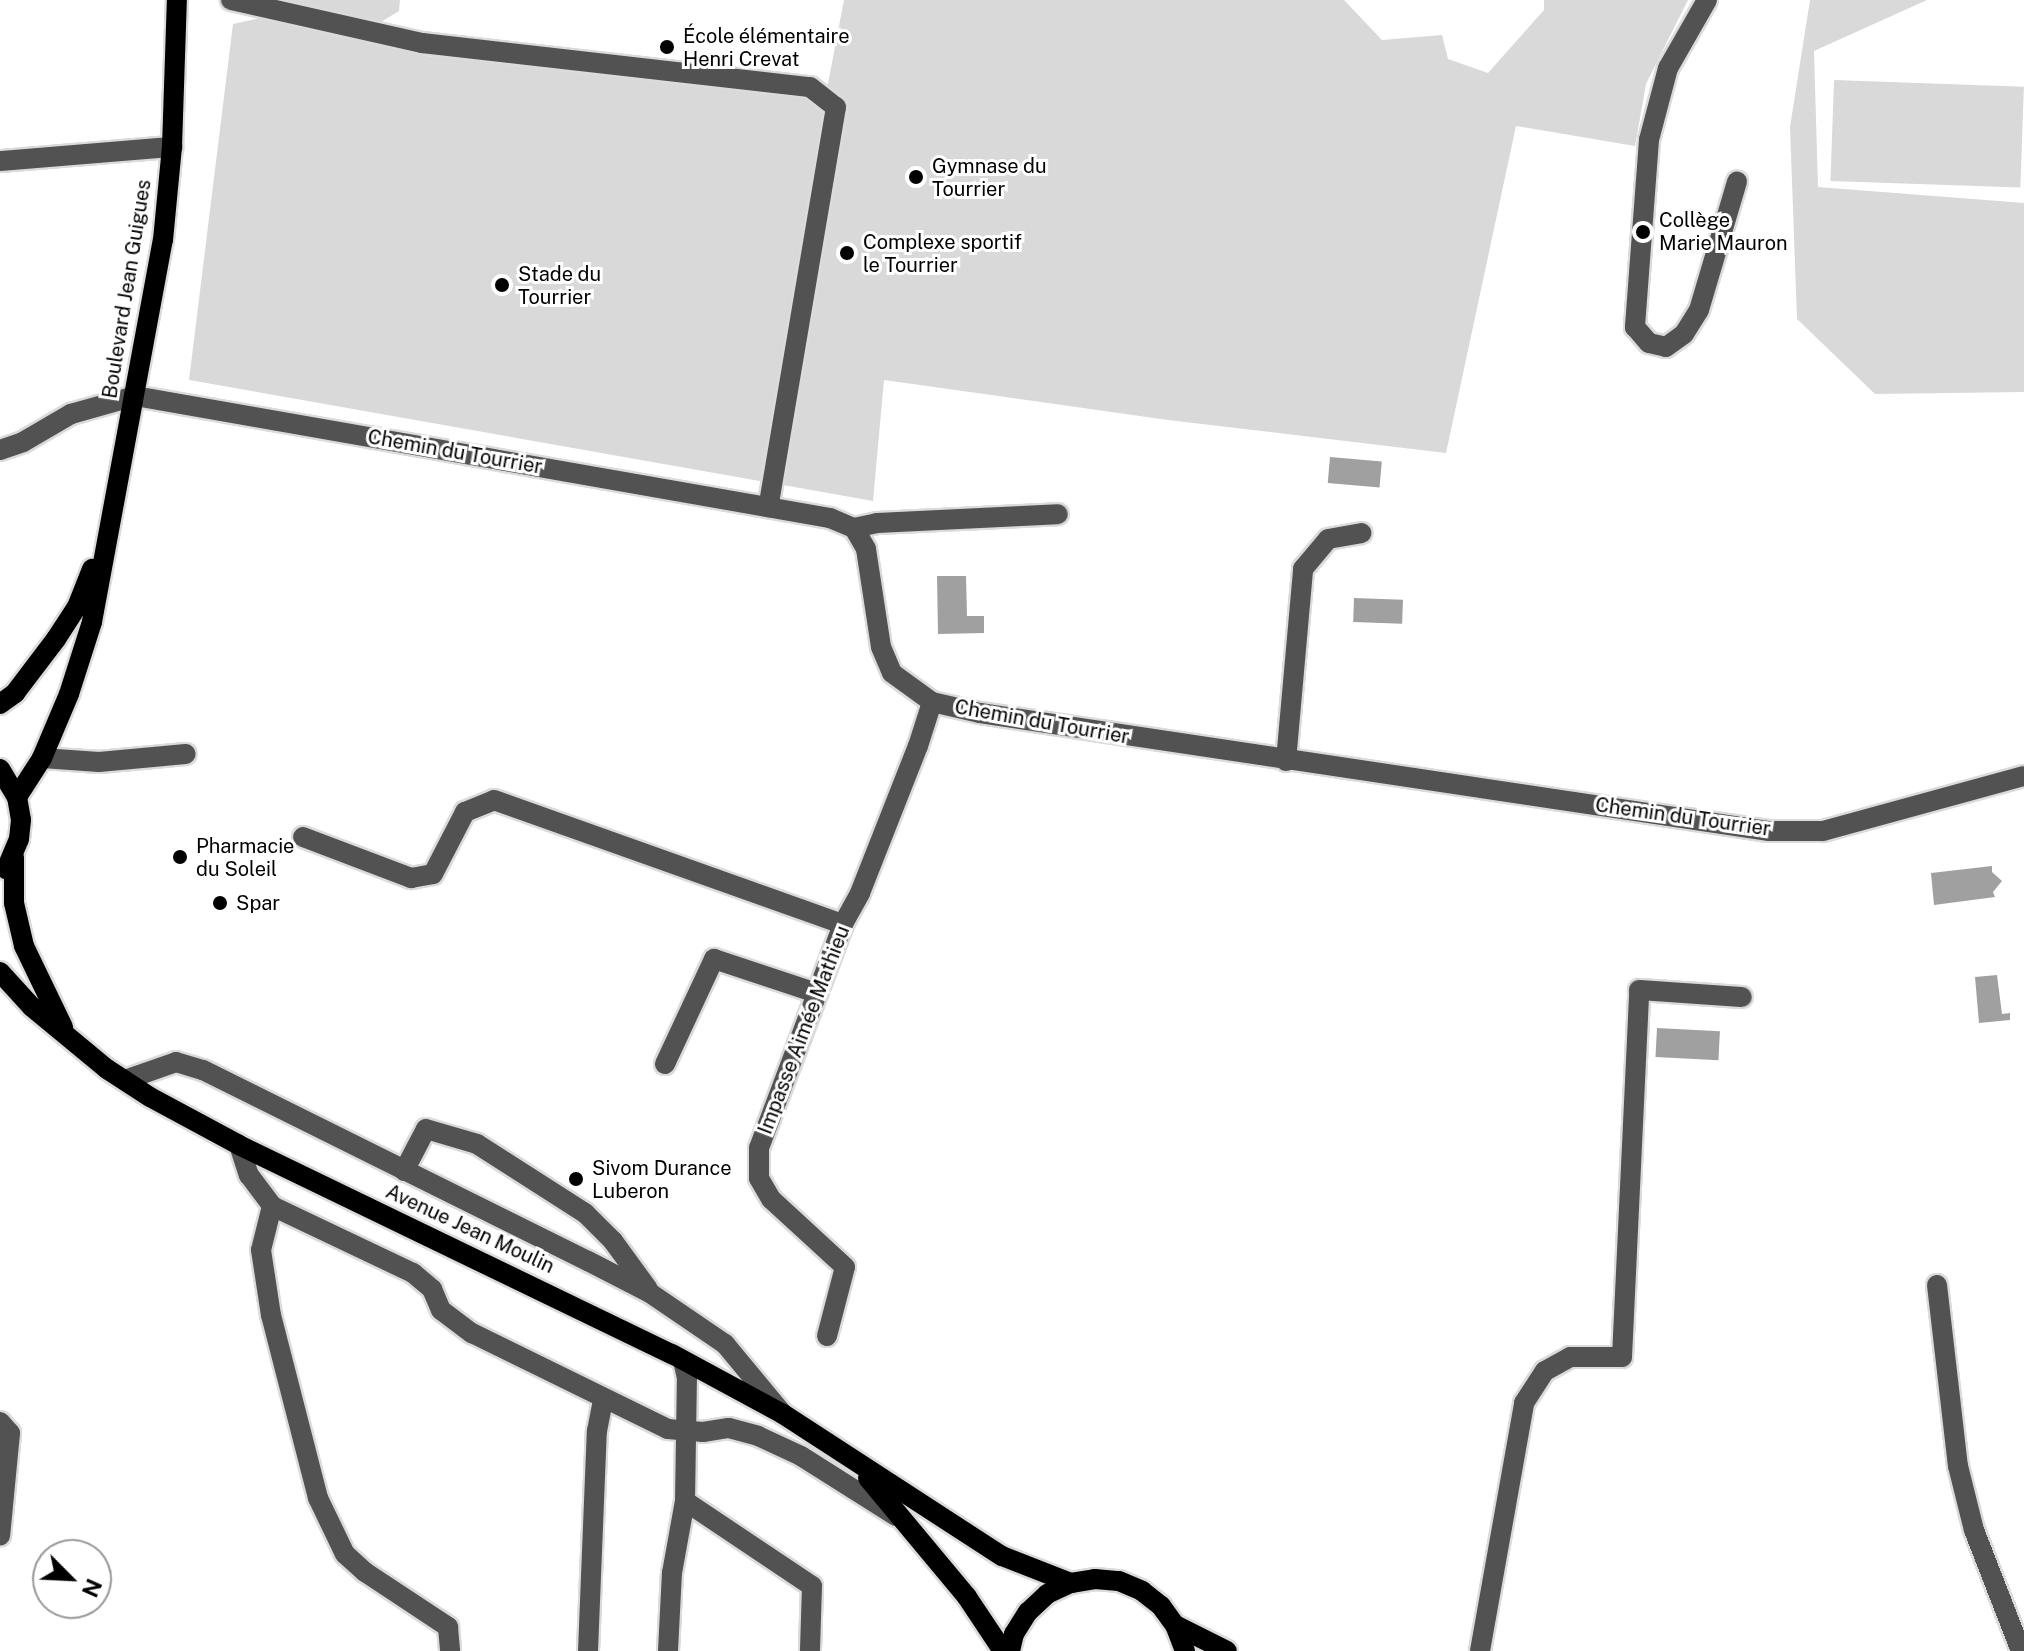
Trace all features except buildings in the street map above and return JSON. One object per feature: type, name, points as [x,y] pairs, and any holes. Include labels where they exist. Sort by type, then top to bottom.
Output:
[{"type":"main road","name":"Boulevard Jean Guigues","points":[[17,797],[42,758],[69,694],[92,622],[105,535],[135,396],[163,240],[172,147],[177,0]]},
{"type":"main road","name":"Boulevard Jean Guigues","points":[[0,704],[15,693],[77,607],[105,535]]},
{"type":"main road","points":[[0,769],[17,797],[21,820],[14,857],[0,879]]},
{"type":"main road","name":"Avenue Jean Moulin","points":[[14,857],[14,903],[24,946],[66,1033]]},
{"type":"main road","name":"Avenue Jean Moulin","points":[[0,972],[32,1007],[125,1080],[239,1145],[683,1360],[783,1414],[1002,1556],[1071,1583]]},
{"type":"main road","name":"Avenue Jean Moulin","points":[[856,1463],[967,1597],[1003,1651]]},
{"type":"main road","points":[[1010,1651],[1014,1634],[1028,1612],[1047,1594],[1071,1583],[1107,1580],[1142,1591],[1161,1606],[1175,1625],[1185,1651]]},
{"type":"main road","points":[[1175,1625],[1227,1651]]},
{"type":"street","points":[[231,0],[422,43],[810,87],[836,107],[768,507]]},
{"type":"street","points":[[1707,0],[1668,68],[1649,140],[1635,327],[1649,343],[1666,347],[1684,334],[1699,310],[1737,182]]},
{"type":"street","points":[[0,161],[172,147]]},
{"type":"street","points":[[0,450],[23,442],[71,414],[135,396]]},
{"type":"street","name":"Chemin du Tourrier","points":[[135,396],[830,518],[854,528],[866,549],[881,647],[892,673],[932,702],[996,716],[1769,831],[1823,831],[2024,776]]},
{"type":"street","points":[[854,528],[877,523],[1058,514]]},
{"type":"street","points":[[1286,761],[1303,569],[1328,539],[1361,533]]},
{"type":"street","name":"Impasse Aimée Mathieu","points":[[827,1336],[845,1267],[771,1199],[759,1178],[759,1148],[843,924],[860,893],[932,702]]},
{"type":"street","points":[[42,758],[99,762],[186,754]]},
{"type":"street","points":[[303,837],[411,878],[433,874],[465,812],[494,800],[843,924]]},
{"type":"street","points":[[665,1064],[714,959],[817,993]]},
{"type":"street","points":[[1480,1651],[1524,1403],[1545,1371],[1570,1357],[1622,1357],[1639,990],[1742,997]]},
{"type":"street","points":[[125,1080],[176,1062],[188,1065],[650,1293],[725,1344],[783,1414]]},
{"type":"street","points":[[404,1171],[426,1129],[477,1144],[585,1213],[613,1241],[650,1293]]},
{"type":"street","points":[[239,1145],[257,1189],[272,1206],[413,1273],[432,1289],[441,1310],[452,1321],[668,1429],[703,1432],[729,1428],[758,1436],[801,1456],[905,1522]]},
{"type":"street","points":[[272,1206],[261,1250],[271,1315],[318,1498],[345,1554],[365,1572],[448,1627],[450,1651]]},
{"type":"street","points":[[1937,1285],[1958,1466],[1974,1530],[2021,1651]]},
{"type":"street","points":[[668,1651],[672,1573],[685,1501],[687,1378],[683,1360]]},
{"type":"street","points":[[588,1651],[597,1431],[603,1399]]},
{"type":"street","points":[[0,1422],[10,1433],[0,1536]]},
{"type":"street","points":[[685,1501],[812,1586],[810,1651]]},
{"type":"shaded area","points":[[282,0],[400,0],[399,11],[381,22]]},
{"type":"shaded area","name":"Complexe sportif le Tourrier","points":[[844,0],[1344,0],[1382,40],[1442,35],[1448,59],[1488,73],[1544,10],[1544,0],[1688,0],[1646,84],[1635,146],[1516,126],[1446,453],[1168,420],[884,380],[873,501],[189,380],[233,24],[260,18],[426,56],[826,94]]},
{"type":"shaded area","points":[[1810,0],[1927,0],[1814,51],[1818,187],[2024,203],[2024,392],[1875,394],[1797,319],[1790,127]]},
{"type":"shaded area","points":[[1834,80],[2024,87],[2020,188],[1830,181]]},
{"type":"shaded area","points":[[1330,457],[1382,462],[1380,487],[1328,483]]},
{"type":"shaded area","points":[[937,576],[966,576],[967,616],[984,616],[984,633],[938,634]]},
{"type":"shaded area","points":[[1354,598],[1403,600],[1402,624],[1353,622]]},
{"type":"shaded area","points":[[1992,866],[1992,872],[2002,881],[1993,892],[1995,897],[1934,905],[1931,873]]},
{"type":"shaded area","points":[[1997,975],[2002,1014],[2010,1013],[2010,1020],[1979,1023],[1975,977]]},
{"type":"shaded area","points":[[1657,1028],[1720,1031],[1718,1060],[1655,1057]]},
{"type":"place","name":"École élémentaire Henri Crevat","points":[[667,47]]},
{"type":"place","name":"Gymnase du Tourrier","points":[[916,177]]},
{"type":"place","name":"Collège Marie Mauron","points":[[1643,232]]},
{"type":"place","name":"Complexe sportif le Tourrier","points":[[847,253]]},
{"type":"place","name":"Stade du Tourrier","points":[[502,285]]},
{"type":"place","name":"Pharmacie du Soleil","points":[[180,857]]},
{"type":"place","name":"Spar","points":[[220,903]]},
{"type":"place","name":"Sivom Durance Luberon","points":[[576,1179]]}]
